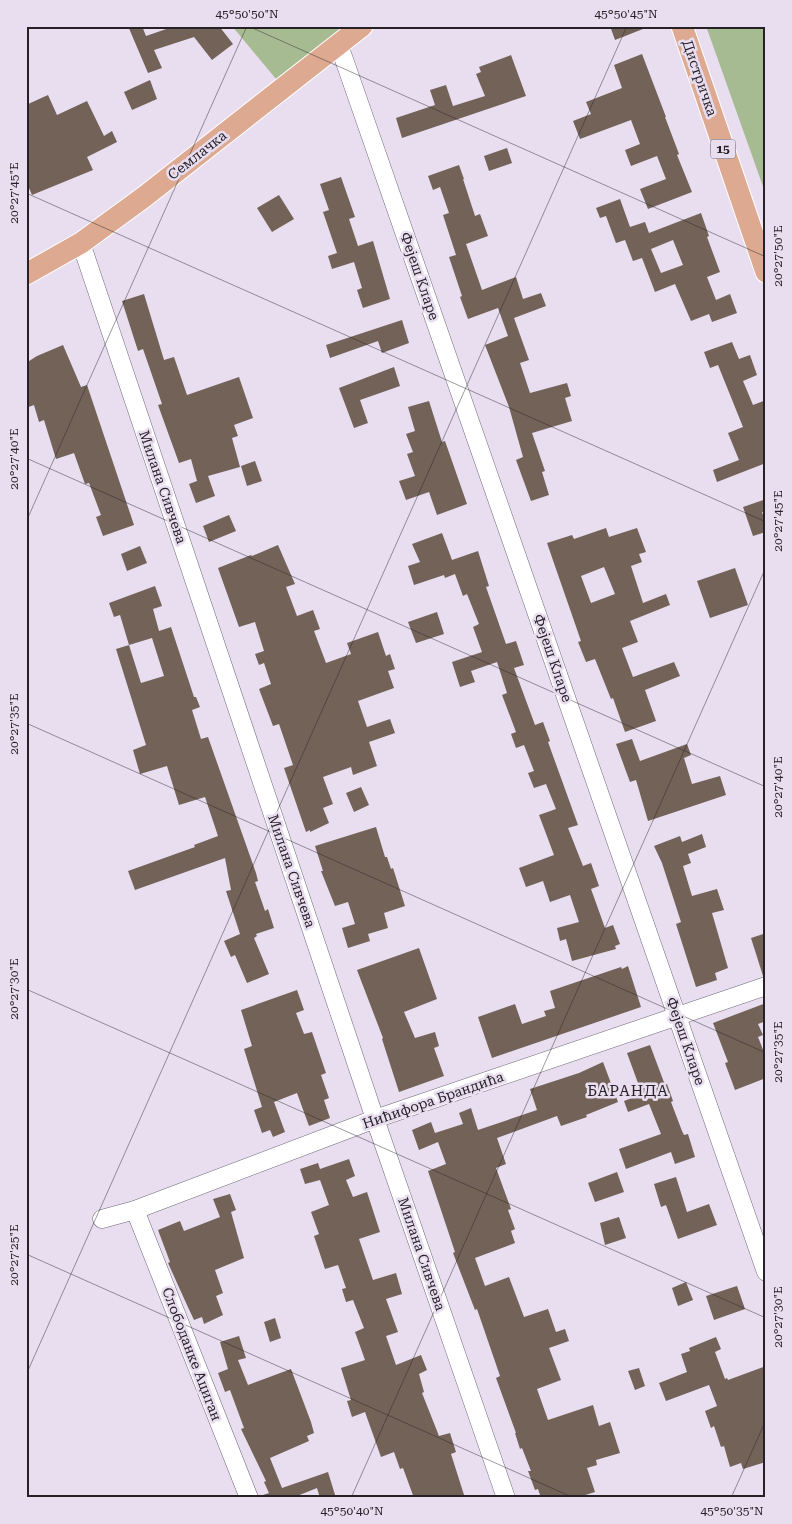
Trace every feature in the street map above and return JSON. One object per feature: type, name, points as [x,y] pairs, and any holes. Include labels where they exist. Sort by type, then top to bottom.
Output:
[{"type":"main road","name":"Семлачка","points":[[26,274],[81,243],[144,197],[362,26]]},
{"type":"main road","name":"Дистричка","points":[[682,26],[766,272]]},
{"type":"street","name":"Фејеш Кларе","points":[[339,45],[766,1272]]},
{"type":"street","name":"Милана Сивчева","points":[[81,243],[375,1119],[506,1498]]},
{"type":"street","name":"Нићифора Брандића","points":[[102,1219],[135,1210],[375,1119],[766,986]]},
{"type":"street","name":"Слободанке Ациган","points":[[135,1210],[249,1498]]},
{"type":"green space","points":[[232,26],[344,26],[276,79]]},
{"type":"green space","points":[[706,26],[766,26],[766,195]]},
{"type":"building","points":[[128,26],[142,26],[146,36],[175,26],[219,26],[233,44],[212,60],[194,37],[154,50],[162,68],[148,73]]},
{"type":"building","points":[[610,26],[648,26],[648,27],[615,40]]},
{"type":"building","points":[[642,54],[692,192],[648,209],[640,189],[666,179],[657,156],[631,166],[625,150],[640,144],[631,120],[580,139],[573,121],[591,114],[586,102],[622,88],[614,65]]},
{"type":"building","points":[[511,55],[526,96],[402,138],[396,118],[435,105],[430,90],[446,85],[453,106],[485,96],[476,74],[481,72],[479,67]]},
{"type":"building","points":[[150,80],[157,99],[132,110],[124,92]]},
{"type":"building","points":[[48,95],[57,115],[87,101],[104,136],[112,131],[117,142],[87,157],[93,170],[32,195],[26,181],[26,105]]},
{"type":"building","points":[[507,148],[512,163],[489,171],[484,156]]},
{"type":"building","points":[[459,165],[475,216],[480,214],[488,236],[466,244],[482,290],[516,277],[523,299],[541,293],[546,306],[514,318],[529,360],[520,363],[530,393],[567,383],[571,396],[565,398],[572,421],[532,433],[545,471],[542,472],[549,495],[531,501],[516,460],[523,457],[509,407],[485,345],[508,336],[498,308],[468,319],[449,257],[456,255],[443,215],[449,213],[440,187],[433,190],[428,176]]},
{"type":"building","points":[[341,177],[355,217],[349,219],[358,246],[373,241],[390,299],[363,308],[357,290],[362,288],[354,262],[332,269],[328,256],[337,253],[323,212],[329,210],[320,184]]},
{"type":"building","points":[[279,195],[294,219],[272,232],[257,208]]},
{"type":"building","points":[[620,199],[630,227],[645,222],[649,233],[701,213],[709,236],[707,237],[720,272],[707,277],[716,300],[730,294],[737,313],[712,322],[709,314],[691,321],[675,284],[655,292],[642,258],[633,261],[625,240],[616,243],[606,216],[600,218],[596,208]],"holes":[[[673,240],[683,265],[661,273],[651,249]]]},
{"type":"building","points":[[144,294],[164,360],[174,357],[187,395],[239,377],[253,418],[234,425],[238,436],[232,438],[240,467],[208,476],[215,496],[196,503],[189,484],[197,481],[191,459],[179,463],[158,405],[162,404],[143,349],[138,351],[122,301]]},
{"type":"building","points":[[402,320],[409,343],[382,353],[378,341],[330,358],[326,345]]},
{"type":"building","points":[[732,342],[739,359],[750,355],[757,375],[743,381],[753,405],[766,400],[766,463],[717,482],[713,470],[739,460],[728,433],[743,427],[718,365],[710,368],[704,352]]},
{"type":"building","points":[[63,345],[81,387],[87,385],[134,525],[103,536],[96,517],[101,515],[89,483],[85,484],[74,453],[56,459],[44,420],[39,422],[34,405],[26,408],[26,363]]},
{"type":"building","points":[[394,367],[400,386],[360,400],[368,423],[354,428],[339,388]]},
{"type":"building","points":[[429,401],[442,442],[445,441],[467,504],[437,515],[429,492],[406,500],[399,481],[415,476],[407,454],[413,452],[406,434],[415,431],[408,407]]},
{"type":"building","points":[[255,461],[262,481],[247,486],[241,466]]},
{"type":"building","points":[[766,499],[766,511],[762,512],[766,524],[766,532],[753,536],[743,507]]},
{"type":"building","points":[[229,515],[236,531],[209,542],[203,526]]},
{"type":"building","points":[[606,528],[609,537],[637,528],[646,552],[639,554],[642,562],[631,566],[643,603],[666,594],[670,605],[630,621],[638,642],[622,648],[633,677],[674,662],[680,676],[645,690],[656,721],[625,732],[613,698],[611,699],[595,659],[586,662],[578,642],[581,641],[547,543],[572,535],[574,539]],"holes":[[[604,567],[615,594],[591,603],[581,576]]]},
{"type":"building","points":[[442,533],[452,560],[478,551],[489,586],[486,587],[506,644],[516,641],[524,665],[514,668],[535,725],[543,722],[550,741],[548,742],[578,825],[568,828],[583,866],[591,863],[599,886],[591,889],[605,928],[613,925],[620,944],[615,946],[616,949],[572,961],[566,939],[560,941],[557,928],[579,922],[570,895],[550,902],[543,881],[526,887],[519,868],[554,855],[539,815],[556,809],[546,784],[534,788],[528,773],[534,771],[524,745],[516,748],[511,734],[516,732],[502,695],[507,693],[497,662],[471,671],[475,682],[460,687],[452,662],[482,652],[473,627],[479,624],[467,594],[463,596],[455,574],[445,578],[444,575],[414,585],[408,566],[420,562],[412,544]]},
{"type":"building","points":[[278,545],[295,584],[286,587],[297,616],[313,610],[320,629],[314,631],[326,663],[351,654],[347,643],[378,632],[386,656],[390,654],[395,669],[388,671],[394,688],[358,701],[367,727],[390,719],[395,733],[369,742],[377,766],[353,775],[351,767],[323,777],[333,804],[323,808],[329,823],[310,832],[310,830],[306,832],[284,768],[293,765],[279,724],[273,726],[259,689],[271,684],[264,663],[259,665],[255,654],[264,651],[255,622],[239,627],[218,568]]},
{"type":"building","points":[[140,546],[147,563],[127,571],[121,554]]},
{"type":"building","points":[[735,568],[748,605],[710,618],[697,581]]},
{"type":"building","points":[[155,586],[162,606],[153,609],[159,631],[171,627],[194,697],[196,697],[200,707],[192,710],[201,739],[208,737],[256,873],[258,881],[255,882],[265,911],[268,909],[274,928],[256,934],[257,936],[254,938],[269,974],[247,983],[235,955],[231,957],[224,941],[240,934],[226,891],[231,890],[225,858],[135,890],[128,871],[195,847],[194,845],[218,836],[205,797],[179,805],[167,766],[140,774],[133,750],[146,745],[116,649],[129,645],[120,615],[114,617],[109,603]],"holes":[[[152,638],[164,676],[141,683],[129,645]]]},
{"type":"building","points":[[437,612],[444,634],[416,643],[408,622]]},
{"type":"building","points":[[632,739],[640,761],[687,744],[691,755],[684,758],[692,784],[720,776],[726,795],[648,821],[636,780],[630,782],[616,744]]},
{"type":"building","points":[[361,787],[369,805],[354,812],[346,793]]},
{"type":"building","points":[[376,827],[385,857],[387,857],[391,869],[393,868],[405,906],[384,913],[388,928],[368,934],[370,941],[348,948],[342,928],[355,924],[348,902],[335,906],[321,871],[323,871],[315,846]]},
{"type":"building","points":[[702,834],[706,847],[688,854],[691,863],[683,866],[692,896],[717,889],[724,910],[712,913],[728,968],[715,973],[717,980],[696,987],[676,924],[681,922],[662,863],[654,846],[680,836],[682,842]]},
{"type":"building","points":[[766,933],[766,976],[763,976],[751,938]]},
{"type":"building","points":[[419,948],[437,999],[404,1012],[415,1038],[435,1032],[439,1046],[434,1048],[444,1076],[399,1092],[383,1038],[357,970]]},
{"type":"building","points":[[628,966],[641,1007],[492,1058],[478,1017],[515,1004],[522,1024],[546,1016],[544,1011],[555,1008],[550,991]]},
{"type":"building","points":[[297,990],[304,1010],[296,1013],[304,1034],[312,1032],[326,1073],[321,1075],[329,1098],[324,1100],[330,1118],[309,1126],[297,1093],[274,1102],[285,1132],[273,1137],[270,1130],[262,1133],[254,1110],[262,1107],[244,1049],[252,1046],[241,1010]]},
{"type":"building","points":[[766,1003],[766,1021],[758,1024],[763,1035],[758,1037],[766,1057],[766,1078],[735,1090],[725,1063],[728,1062],[713,1023]]},
{"type":"building","points":[[650,1045],[665,1085],[667,1084],[673,1101],[671,1102],[682,1131],[684,1135],[688,1134],[695,1157],[675,1164],[671,1152],[626,1169],[619,1149],[661,1134],[649,1104],[628,1112],[624,1101],[642,1094],[627,1053]]},
{"type":"building","points":[[603,1062],[618,1102],[586,1115],[587,1117],[561,1126],[557,1116],[497,1138],[506,1164],[496,1168],[511,1209],[508,1210],[515,1229],[511,1231],[515,1243],[475,1258],[485,1286],[509,1277],[524,1317],[548,1309],[556,1332],[565,1329],[569,1341],[549,1348],[561,1380],[537,1389],[548,1420],[593,1405],[599,1426],[610,1422],[620,1453],[596,1460],[597,1465],[587,1468],[595,1492],[576,1498],[541,1498],[538,1489],[535,1490],[528,1471],[531,1471],[522,1448],[520,1449],[496,1378],[500,1376],[477,1309],[475,1310],[453,1253],[455,1252],[428,1171],[446,1164],[438,1142],[419,1150],[412,1130],[431,1122],[435,1133],[463,1124],[459,1113],[471,1108],[478,1130],[537,1110],[530,1089],[579,1073]]},
{"type":"building","points":[[349,1159],[355,1176],[346,1180],[353,1197],[367,1192],[380,1232],[359,1239],[373,1280],[396,1273],[402,1294],[386,1299],[398,1332],[386,1336],[396,1365],[421,1355],[427,1370],[419,1374],[424,1392],[422,1393],[439,1436],[450,1433],[456,1452],[451,1454],[465,1498],[414,1498],[403,1468],[400,1469],[394,1452],[381,1457],[365,1412],[352,1417],[347,1401],[351,1400],[341,1368],[365,1360],[355,1332],[364,1328],[353,1300],[346,1302],[342,1289],[346,1288],[338,1265],[325,1269],[314,1236],[319,1234],[311,1212],[329,1205],[320,1180],[305,1184],[300,1169],[318,1163],[320,1169]]},
{"type":"building","points":[[617,1172],[624,1192],[595,1202],[588,1183]]},
{"type":"building","points":[[676,1177],[687,1212],[709,1204],[717,1225],[678,1239],[666,1205],[661,1207],[654,1184]]},
{"type":"building","points":[[230,1194],[236,1210],[231,1212],[244,1258],[215,1270],[223,1293],[216,1296],[223,1315],[204,1324],[202,1317],[194,1320],[168,1263],[170,1262],[158,1230],[180,1221],[184,1231],[220,1217],[213,1199]]},
{"type":"building","points":[[619,1217],[626,1238],[605,1245],[600,1223]]},
{"type":"building","points":[[686,1282],[693,1300],[678,1306],[672,1288]]},
{"type":"building","points":[[737,1286],[745,1309],[714,1320],[706,1296]]},
{"type":"building","points":[[275,1318],[281,1338],[270,1342],[264,1322]]},
{"type":"building","points":[[239,1336],[246,1358],[238,1360],[248,1385],[291,1369],[311,1422],[314,1433],[307,1436],[309,1441],[270,1458],[282,1488],[328,1472],[336,1498],[320,1498],[317,1488],[292,1498],[261,1498],[260,1496],[269,1493],[264,1482],[266,1481],[241,1429],[244,1428],[230,1390],[225,1392],[218,1373],[228,1369],[220,1342]]},
{"type":"building","points":[[716,1337],[721,1349],[715,1352],[725,1379],[727,1378],[728,1380],[766,1366],[766,1462],[743,1469],[741,1463],[730,1467],[724,1446],[721,1447],[714,1426],[711,1428],[705,1411],[717,1406],[709,1385],[666,1401],[659,1383],[687,1372],[681,1354],[690,1351],[689,1348]]},
{"type":"building","points":[[639,1368],[645,1386],[635,1390],[628,1371]]},
{"type":"district","name":"БАРАНДА","points":[[628,1091]]}]
